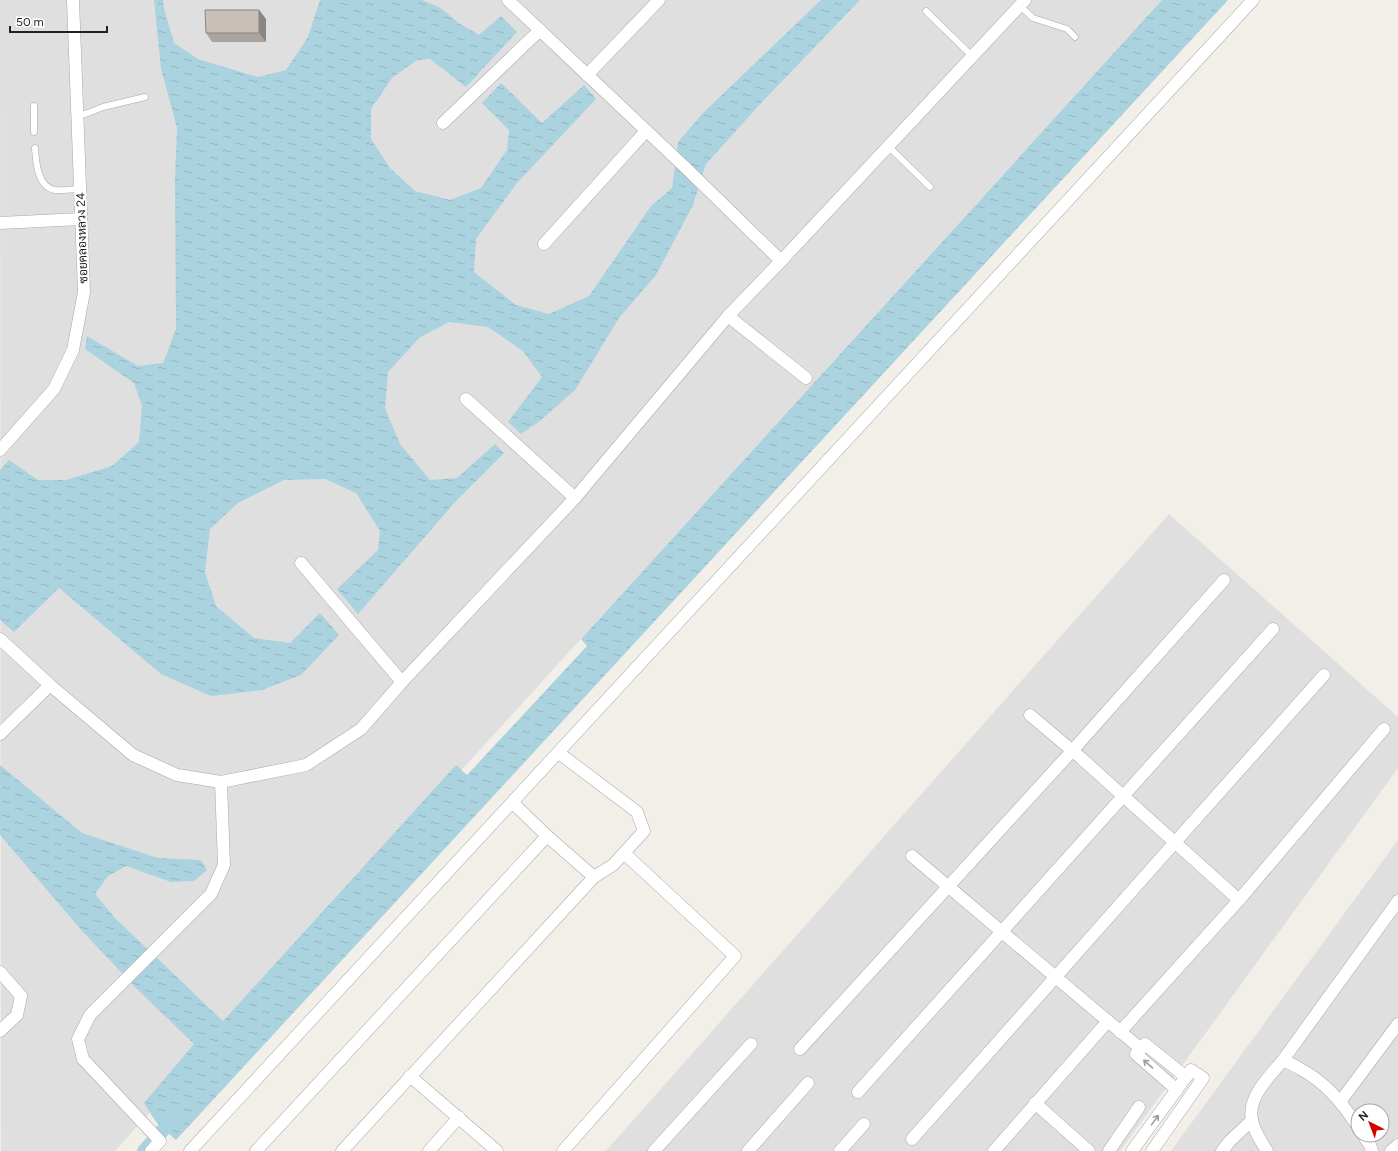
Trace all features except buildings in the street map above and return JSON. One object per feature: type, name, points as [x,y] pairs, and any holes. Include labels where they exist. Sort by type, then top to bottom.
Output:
[{"type":"street","name":"ซอยคลองหลวง 24","points":[[0,450],[54,389],[73,350],[84,292],[73,0]]},
{"type":"street","points":[[508,0],[667,150],[781,262]]},
{"type":"street","points":[[587,75],[659,0]]},
{"type":"street","points":[[190,1151],[1253,0]]},
{"type":"street","points":[[0,639],[50,685],[133,755],[177,775],[222,782],[306,765],[361,729],[402,682],[575,498],[728,316],[781,262],[1023,3]]},
{"type":"street","points":[[443,123],[540,30]]},
{"type":"street","points":[[544,244],[646,131]]},
{"type":"street","points":[[0,223],[81,219]]},
{"type":"street","points":[[728,316],[806,378]]},
{"type":"street","points":[[466,399],[575,498]]},
{"type":"street","points":[[300,563],[402,682]]},
{"type":"street","points":[[800,1049],[1072,750],[1224,580]]},
{"type":"street","points":[[858,1092],[1273,629]]},
{"type":"street","points":[[912,1139],[1056,978],[1174,842],[1324,675]]},
{"type":"street","points":[[0,734],[50,685]]},
{"type":"street","points":[[1030,715],[1124,796],[1239,900]]},
{"type":"street","points":[[1120,1032],[1239,900],[1384,729]]},
{"type":"street","points":[[342,1151],[594,877],[613,866],[644,831],[637,812],[559,753]]},
{"type":"street","points":[[151,1151],[160,1141],[83,1059],[78,1039],[90,1016],[211,894],[224,865],[222,782]]},
{"type":"street","points":[[513,803],[547,836],[594,877]]},
{"type":"street","points":[[256,1151],[547,836]]},
{"type":"street","points":[[563,1151],[735,956],[624,853]]},
{"type":"street","points":[[912,856],[1141,1049]]},
{"type":"street","points":[[1267,1151],[1252,1120],[1251,1109],[1256,1094],[1283,1060],[1398,901]]},
{"type":"street","points":[[0,972],[21,996],[17,1015],[0,1031]]},
{"type":"street","points":[[994,1151],[1108,1021]]},
{"type":"street","points":[[1340,1102],[1398,1024]]},
{"type":"street","points":[[654,1151],[751,1044]]},
{"type":"street","points":[[1177,1090],[1136,1054],[1145,1044],[1186,1077]]},
{"type":"street","points":[[1283,1060],[1304,1070],[1327,1088],[1350,1116]]},
{"type":"street","points":[[1132,1151],[1192,1070],[1203,1078],[1152,1151]]},
{"type":"street","points":[[410,1076],[497,1151]]},
{"type":"street","points":[[748,1151],[808,1083]]},
{"type":"street","points":[[1035,1103],[1089,1151]]},
{"type":"street","points":[[1109,1151],[1139,1107]]},
{"type":"street","points":[[429,1151],[459,1117]]},
{"type":"street","points":[[1222,1151],[1230,1141],[1252,1120]]},
{"type":"street","points":[[840,1151],[864,1124]]},
{"type":"street","points":[[1391,1151],[1398,1145]]},
{"type":"lane","points":[[1023,3],[1032,18],[1067,29],[1075,37]]},
{"type":"lane","points":[[926,11],[972,56]]},
{"type":"lane","points":[[77,116],[103,107],[145,97]]},
{"type":"lane","points":[[34,106],[34,132]]},
{"type":"lane","points":[[888,146],[930,187]]},
{"type":"lane","points":[[35,148],[36,166],[40,176],[46,184],[54,190],[80,189]]},
{"type":"shaded area","points":[[0,0],[1162,0],[115,1151],[1,1151]]},
{"type":"shaded area","points":[[1169,514],[1398,717],[1398,768],[1120,1151],[606,1151]]},
{"type":"shaded area","points":[[1398,840],[1398,1151],[1171,1151]]},
{"type":"water","points":[[154,0],[163,0],[164,9],[174,43],[198,59],[258,77],[286,70],[308,37],[320,0],[422,0],[439,7],[460,24],[479,35],[501,16],[517,32],[466,87],[430,59],[417,60],[392,78],[371,109],[371,139],[390,168],[415,191],[450,200],[481,188],[507,150],[509,130],[482,103],[501,83],[542,123],[584,85],[596,99],[517,183],[476,239],[474,272],[516,305],[549,314],[589,296],[651,206],[672,188],[678,142],[702,114],[821,0],[860,0],[761,103],[706,164],[693,205],[656,275],[619,318],[575,390],[540,421],[521,434],[508,422],[542,377],[523,351],[488,327],[449,322],[419,338],[388,372],[385,408],[400,444],[430,480],[457,478],[495,444],[504,453],[456,501],[358,614],[337,589],[378,550],[380,531],[356,493],[325,479],[284,480],[238,503],[210,529],[205,572],[216,606],[254,638],[290,643],[320,613],[339,635],[301,675],[262,690],[211,696],[161,674],[59,588],[14,632],[0,620],[0,470],[9,460],[38,480],[66,480],[112,466],[139,442],[142,406],[134,383],[85,349],[87,336],[138,366],[163,363],[176,329],[175,179],[177,128],[161,69]]},
{"type":"water","points":[[1162,0],[1228,0],[176,1140],[156,1122],[144,1103],[194,1044],[138,990],[83,932],[0,835],[0,765],[82,833],[158,858],[201,860],[207,870],[194,881],[171,882],[126,866],[108,876],[95,894],[115,918],[223,1021],[456,765],[467,775],[587,646],[581,639]]},
{"type":"waterway","points":[[144,1151],[176,1116]]}]
